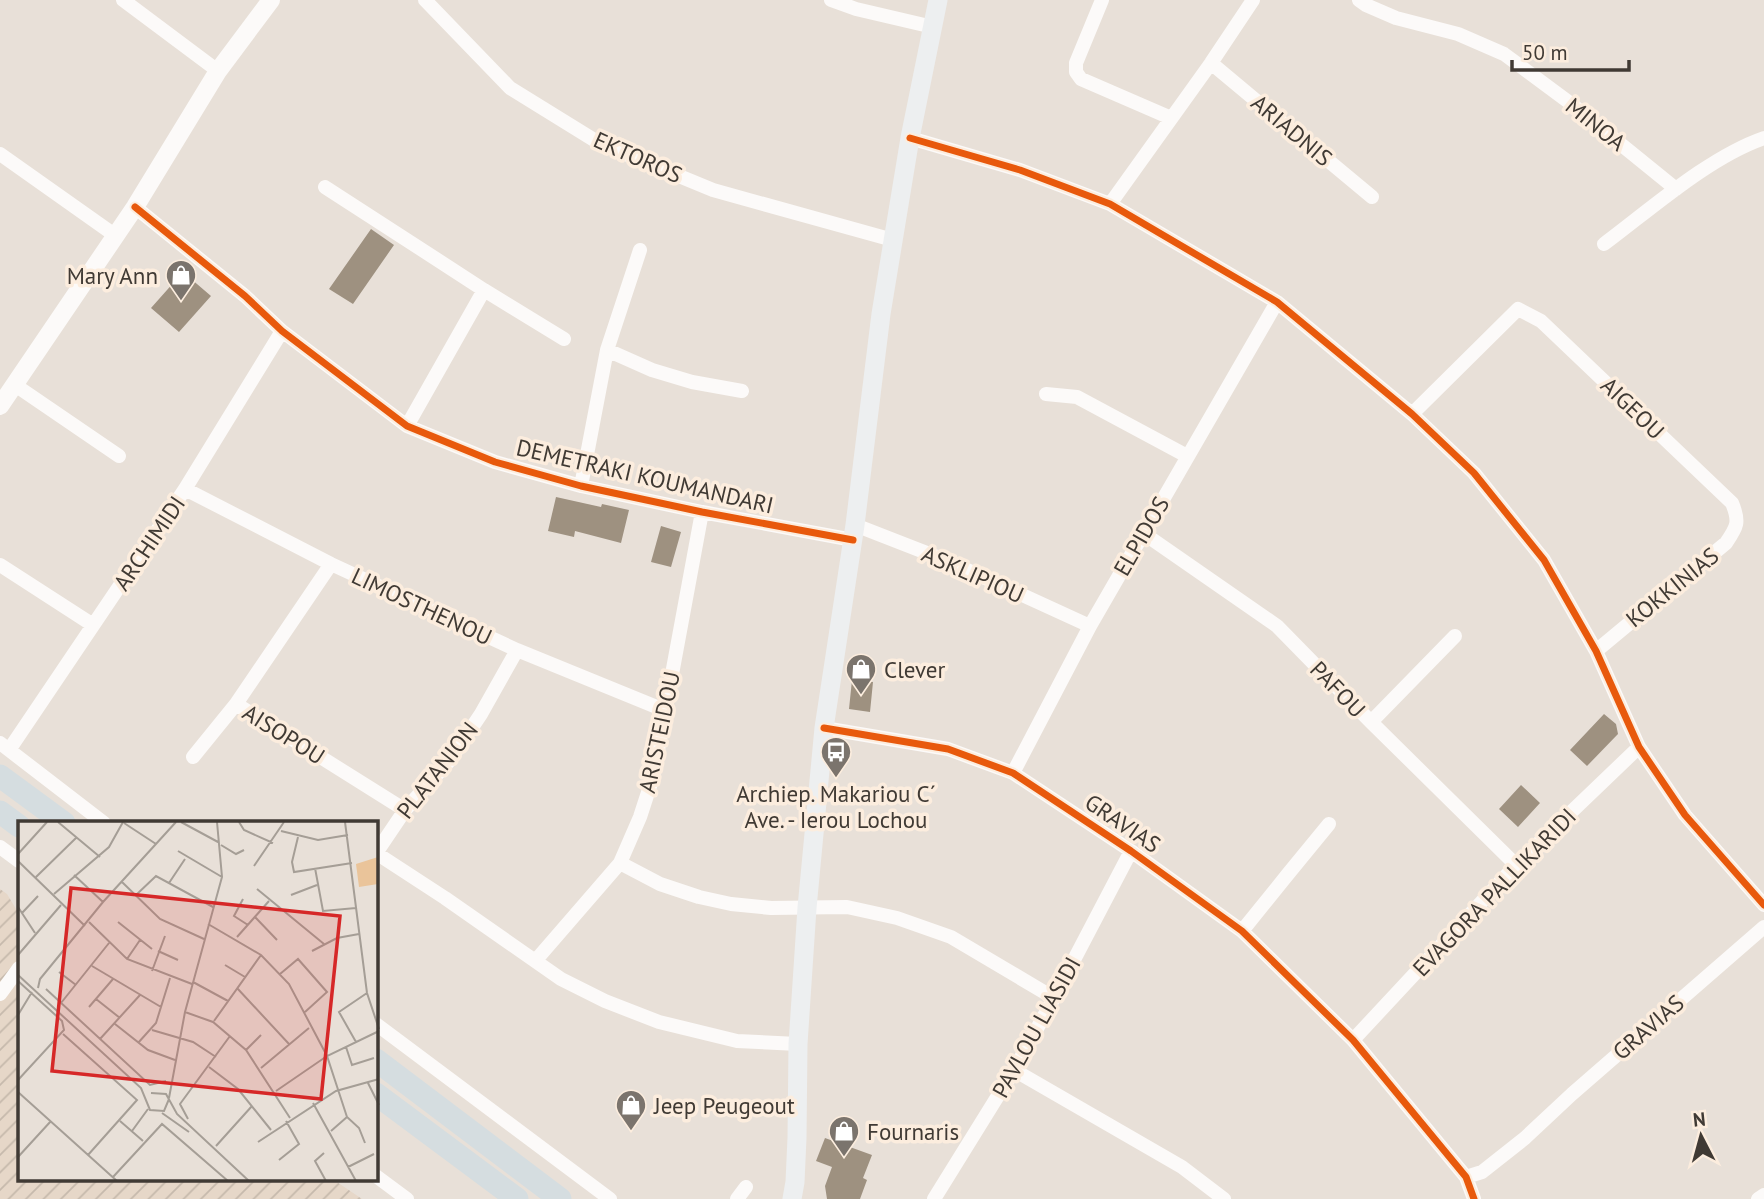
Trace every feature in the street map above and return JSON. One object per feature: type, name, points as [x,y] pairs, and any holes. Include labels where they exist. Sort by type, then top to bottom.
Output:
[{"type":"highway","points":[[0,776],[61,821]]},
{"type":"highway","points":[[0,812],[18,825]]},
{"type":"highway","points":[[378,1062],[559,1199]]},
{"type":"highway","points":[[378,1095],[517,1199]]},
{"type":"main road","points":[[784,1199],[794,1190],[798,1044],[807,908],[824,728],[854,532],[881,314],[910,138],[938,0]]},
{"type":"street","points":[[123,0],[218,71]]},
{"type":"street","points":[[0,406],[135,207],[218,71],[271,0]]},
{"type":"street","points":[[831,0],[856,9],[933,27]]},
{"type":"street","points":[[1102,0],[1076,63],[1076,72],[1081,79],[1171,118]]},
{"type":"street","points":[[1110,204],[1253,0]]},
{"type":"street","name":"MINOA","points":[[1359,0],[1396,18],[1458,34],[1504,54],[1570,103],[1676,189]]},
{"type":"street","name":"EKTOROS","points":[[427,1],[510,88],[599,143],[713,190],[893,240]]},
{"type":"street","name":"ARIADNIS","points":[[1211,63],[1372,197]]},
{"type":"street","points":[[910,138],[1020,170],[1110,204],[1276,302],[1412,414],[1474,474],[1544,560],[1596,651],[1639,747],[1685,815],[1764,905]]},
{"type":"street","points":[[1604,244],[1676,189],[1721,159],[1764,138]]},
{"type":"street","points":[[0,154],[116,236]]},
{"type":"street","points":[[325,187],[564,339]]},
{"type":"street","name":"DEMETRAKI KOUMANDARI","points":[[135,207],[245,296],[282,331],[407,426],[495,462],[581,486],[702,512],[854,532]]},
{"type":"street","points":[[581,486],[607,350],[640,250]]},
{"type":"street","points":[[407,426],[484,290]]},
{"type":"street","name":"ELPIDOS","points":[[1013,773],[1090,626],[1276,302]]},
{"type":"street","name":"AIGEOU","points":[[1412,414],[1518,309],[1541,321],[1732,503],[1738,516]]},
{"type":"street","name":"ARCHIMIDI","points":[[5,747],[93,625],[185,489],[282,331]]},
{"type":"street","points":[[607,350],[652,370],[691,382],[742,391]]},
{"type":"street","points":[[15,385],[119,456]]},
{"type":"street","points":[[1046,394],[1077,397],[1187,456]]},
{"type":"street","name":"LIMOSTHENOU","points":[[185,489],[331,564],[517,650],[664,710]]},
{"type":"street","name":"ARISTEIDOU","points":[[536,960],[621,863],[640,817],[653,777],[702,512]]},
{"type":"street","name":"KOKKINIAS","points":[[1596,651],[1726,543],[1734,531],[1738,516]]},
{"type":"street","name":"ASKLIPIOU","points":[[854,532],[950,562],[1090,626]]},
{"type":"street","name":"PAFOU","points":[[1143,533],[1277,626],[1516,864]]},
{"type":"street","name":"AISOPOU","points":[[331,564],[236,704],[405,810]]},
{"type":"street","points":[[0,565],[93,625]]},
{"type":"street","points":[[1371,722],[1455,636]]},
{"type":"street","name":"PLATANION","points":[[378,850],[405,810],[450,760],[481,714],[517,650]]},
{"type":"street","points":[[193,757],[236,704]]},
{"type":"street","name":"GRAVIAS","points":[[824,728],[948,749],[1013,773],[1131,851],[1242,931],[1353,1040],[1466,1177],[1474,1199]]},
{"type":"street","points":[[5,747],[101,821]]},
{"type":"street","name":"EVAGORA PALLIKARIDI","points":[[1353,1040],[1516,864],[1639,747]]},
{"type":"street","points":[[1242,931],[1329,824]]},
{"type":"street","points":[[0,848],[18,860]]},
{"type":"street","name":"PAVLOU LIASIDI","points":[[934,1199],[1014,1070],[1131,851]]},
{"type":"street","points":[[378,854],[561,979],[605,1001],[659,1022],[737,1041],[798,1044]]},
{"type":"street","points":[[621,863],[660,884],[731,904],[771,908],[847,907],[897,918],[951,937],[1054,998]]},
{"type":"street","name":"GRAVIAS","points":[[1466,1177],[1482,1172],[1525,1139],[1582,1085],[1764,926]]},
{"type":"street","points":[[0,994],[18,969]]},
{"type":"street","points":[[378,1025],[610,1199]]},
{"type":"street","points":[[1014,1070],[1182,1167],[1224,1199]]},
{"type":"street","points":[[378,1177],[407,1199]]},
{"type":"street","points":[[1758,1199],[1764,1195]]},
{"type":"shaded area","points":[[0,889],[7,894],[18,912],[18,1182],[337,1182],[362,1199],[0,1199]]},
{"type":"building","points":[[371,229],[394,245],[353,304],[329,289]]},
{"type":"building","name":"Mary Ann","points":[[183,272],[211,296],[179,332],[151,308]]},
{"type":"building","points":[[556,497],[629,510],[621,543],[575,531],[574,537],[548,531]]},
{"type":"building","points":[[661,526],[681,532],[671,567],[651,562]]},
{"type":"building","name":"Clever","points":[[852,680],[873,682],[870,712],[849,709]]},
{"type":"building","points":[[1604,714],[1616,724],[1618,734],[1587,766],[1570,750]]},
{"type":"building","points":[[1521,785],[1540,803],[1518,827],[1499,809]]},
{"type":"building","points":[[825,1138],[872,1155],[863,1178],[867,1180],[860,1199],[827,1199],[825,1186],[832,1167],[816,1161]]},
{"type":"cycle path","points":[[910,138],[1020,170],[1110,204],[1277,302],[1412,414],[1474,473],[1544,560],[1596,651],[1639,747],[1685,815],[1764,905]]},
{"type":"cycle path","points":[[135,207],[245,296],[282,331],[407,426],[495,462],[581,486],[853,540]]},
{"type":"cycle path","points":[[824,728],[948,749],[1013,773],[1131,851],[1242,931],[1353,1040],[1466,1177],[1474,1199]]},
{"type":"place","name":"Mary Ann","points":[[181,302]]},
{"type":"place","name":"Clever","points":[[861,696]]},
{"type":"place","name":"Archiep. Makariou C´ Ave. - Ierou Lochou","points":[[836,779]]},
{"type":"place","name":"Jeep Peugeout","points":[[631,1132]]},
{"type":"place","name":"Fournaris","points":[[844,1158]]}]
